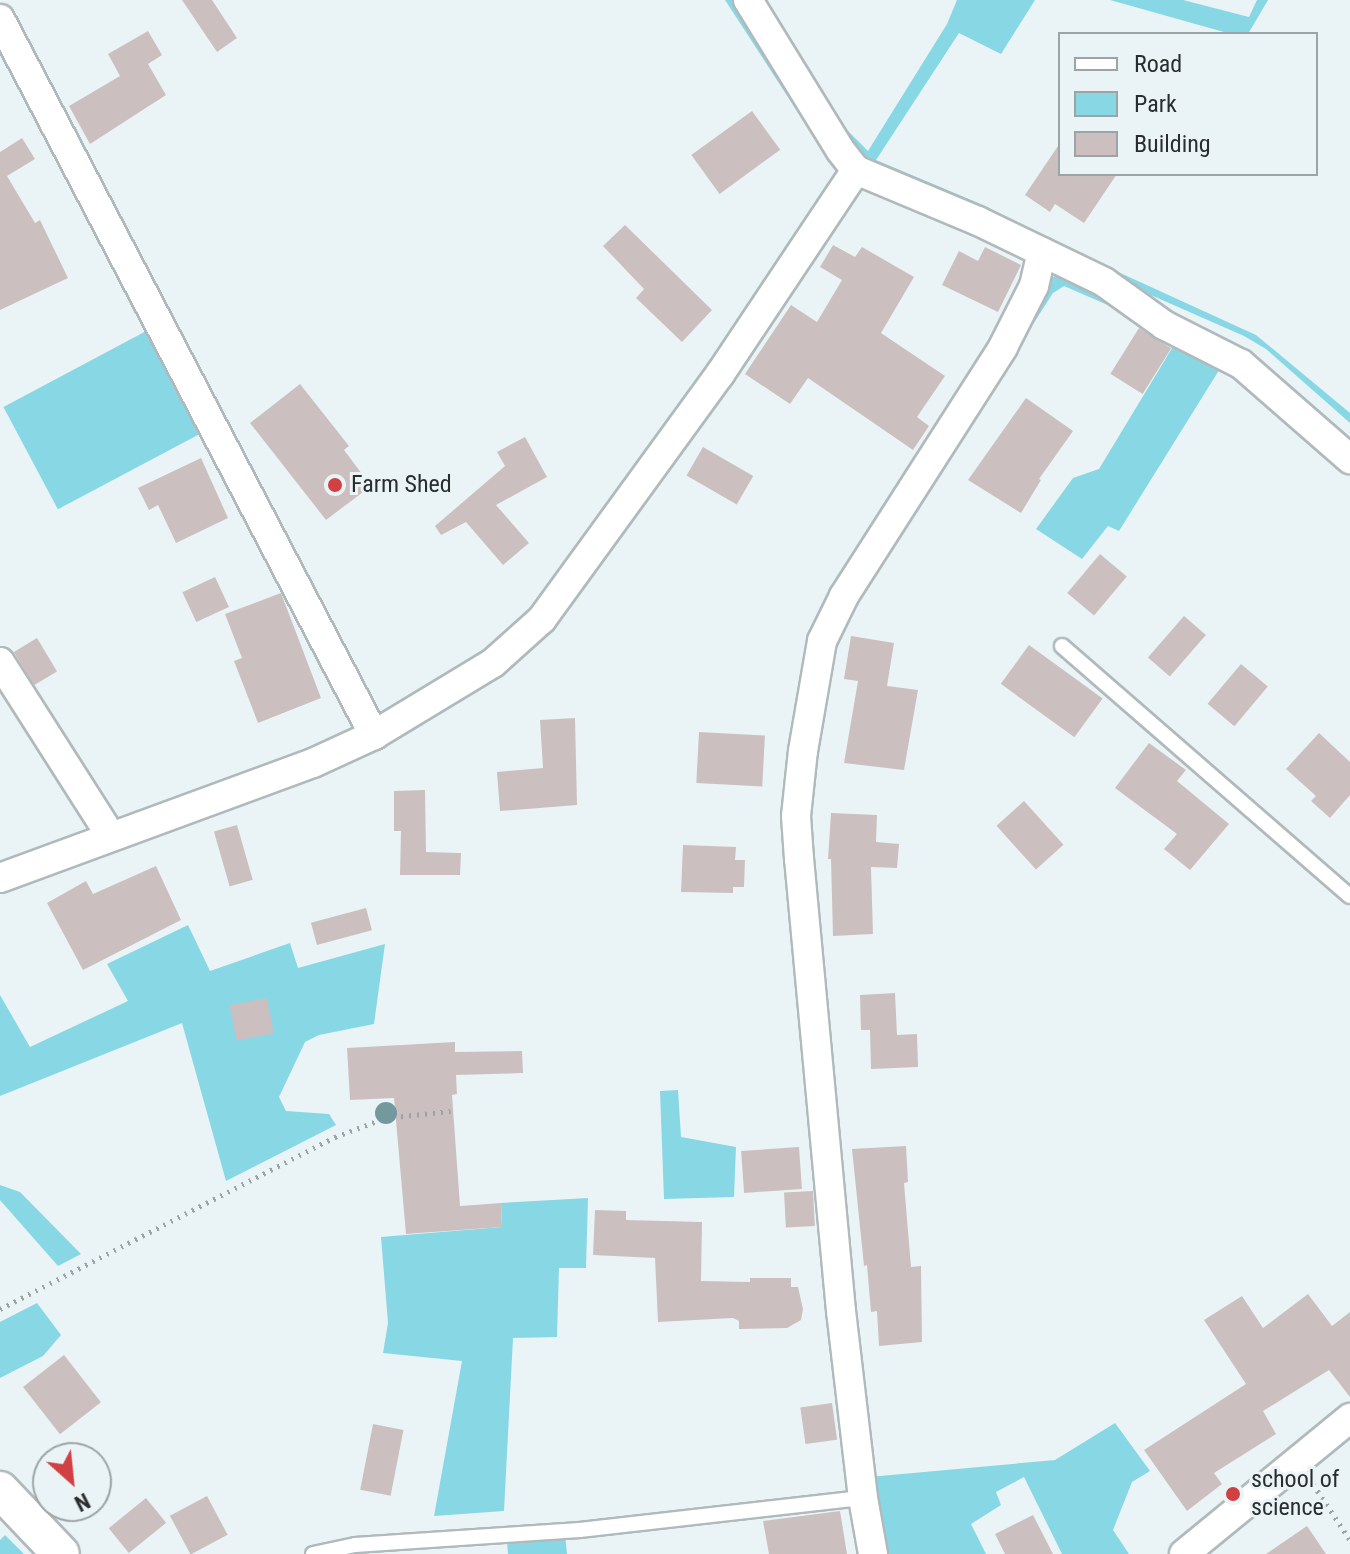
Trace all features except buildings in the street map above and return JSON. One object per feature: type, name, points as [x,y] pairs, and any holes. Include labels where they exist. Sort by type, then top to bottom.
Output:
[{"type":"street","points":[[748,0],[841,151],[856,170],[1104,282],[1164,325],[1241,364],[1350,459]]},
{"type":"street","points":[[0,19],[374,735]]},
{"type":"street","points":[[0,878],[313,763],[374,735],[493,663],[542,619],[720,374],[856,170]]},
{"type":"street","points":[[873,1554],[863,1498],[841,1311],[799,859],[796,816],[812,681],[822,641],[844,596],[1003,347],[1034,286],[1042,252]]},
{"type":"street","points":[[0,662],[111,836]]},
{"type":"street","points":[[1184,1554],[1350,1418]]},
{"type":"street","points":[[0,1490],[61,1554]]},
{"type":"lane","points":[[1062,646],[1350,896]]},
{"type":"lane","points":[[313,1554],[355,1545],[580,1530],[863,1498]]},
{"type":"path","points":[[0,1309],[335,1137],[385,1118],[451,1111]]},
{"type":"path","points":[[1297,1462],[1350,1540]]},
{"type":"green space","points":[[725,0],[742,0],[843,167],[838,174]]},
{"type":"green space","points":[[957,0],[1035,0],[1001,54],[959,33],[876,160],[983,205],[1105,266],[1256,335],[1350,413],[1350,423],[1266,349],[1244,336],[1094,270],[857,157],[789,42],[846,129],[868,151],[947,24]]},
{"type":"green space","points":[[1110,0],[1183,0],[1249,17],[1257,0],[1268,0],[1249,32],[1224,32]]},
{"type":"green space","points":[[1060,274],[1257,358],[1350,438],[1350,456],[1226,359],[1119,531],[1108,526],[1082,559],[1036,529],[1073,478],[1099,469],[1183,330],[1140,319],[1064,286],[1053,293],[998,379],[1049,279]]},
{"type":"green space","points":[[150,329],[204,431],[58,509],[3,407]]},
{"type":"green space","points":[[188,925],[210,971],[290,943],[298,968],[385,944],[374,1024],[319,1035],[305,1042],[279,1097],[286,1111],[329,1114],[336,1125],[226,1181],[182,1023],[0,1096],[0,995],[30,1047],[128,1001],[107,964]]},
{"type":"green space","points":[[678,1090],[681,1137],[736,1147],[734,1197],[664,1199],[660,1091]]},
{"type":"green space","points":[[0,1185],[20,1192],[81,1254],[58,1266],[0,1200]]},
{"type":"green space","points":[[588,1198],[586,1268],[559,1268],[557,1337],[513,1338],[504,1511],[434,1516],[462,1361],[383,1353],[388,1323],[381,1237],[502,1227],[501,1203]]},
{"type":"green space","points":[[37,1303],[61,1335],[43,1356],[0,1378],[0,1322]]},
{"type":"green space","points":[[1115,1423],[1150,1471],[1132,1482],[1113,1530],[1129,1554],[1062,1554],[1024,1477],[996,1492],[1001,1505],[971,1524],[986,1554],[887,1554],[869,1477],[1055,1460]]},
{"type":"green space","points":[[564,1524],[567,1554],[508,1554],[506,1530]]},
{"type":"green space","points":[[5,1535],[24,1554],[0,1554],[0,1540]]},
{"type":"place","name":"Farm Shed","points":[[335,485]]},
{"type":"place","name":"school of science","points":[[1233,1494]]}]
